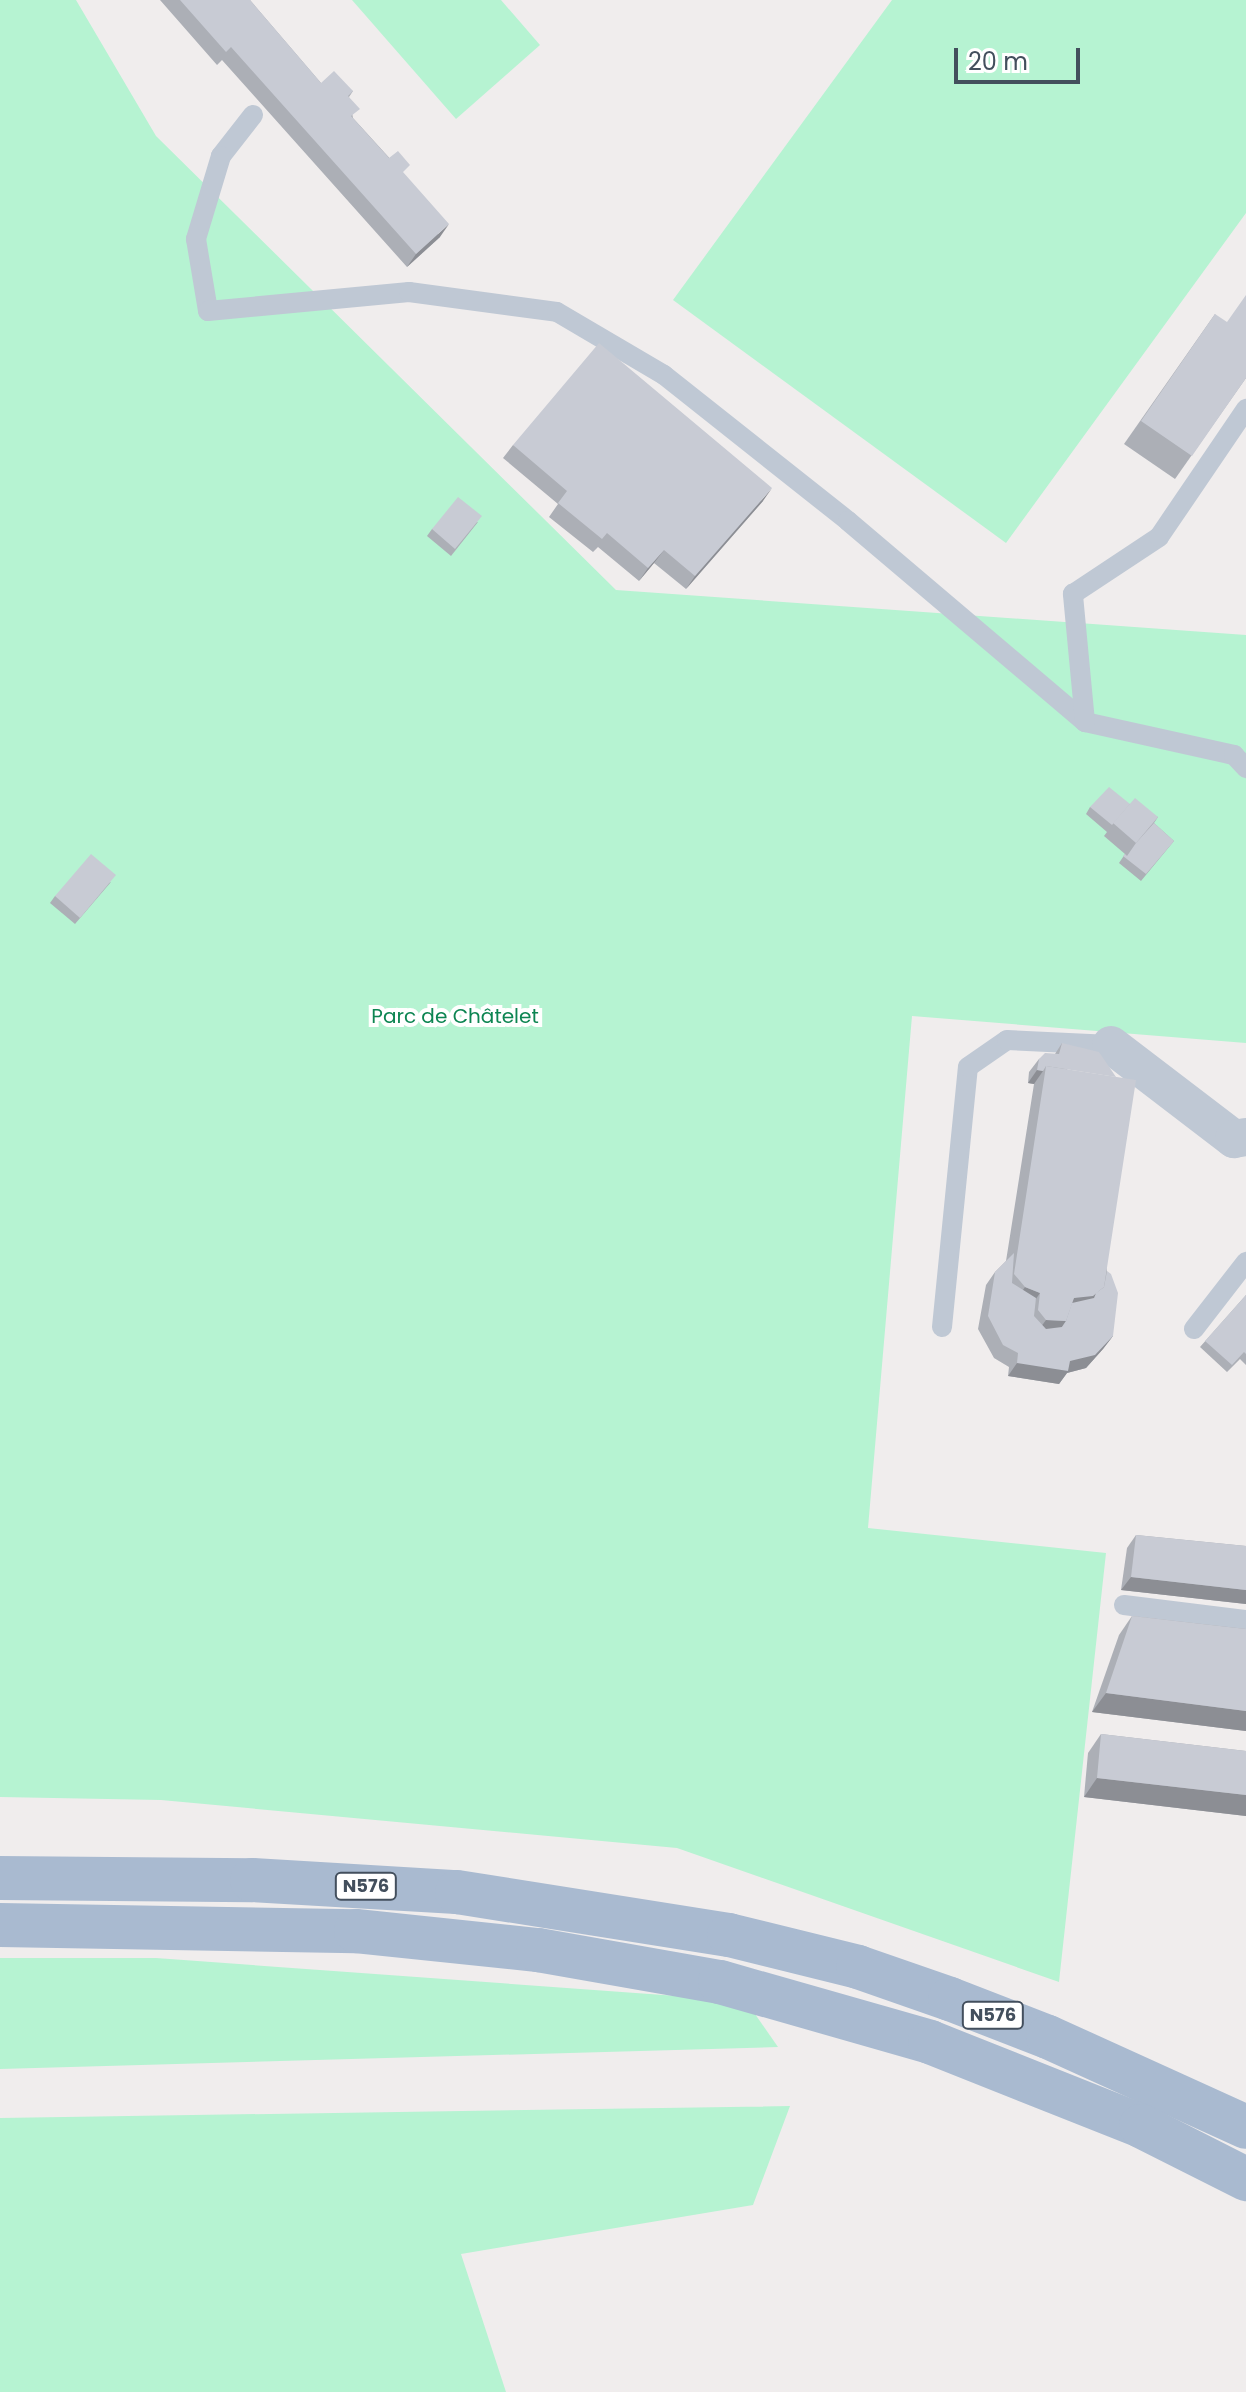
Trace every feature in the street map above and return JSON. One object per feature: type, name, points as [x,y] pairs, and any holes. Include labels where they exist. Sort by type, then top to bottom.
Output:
[{"type":"main road","name":"N576","points":[[0,1878],[252,1880],[457,1892],[729,1935],[858,1967],[950,1999],[1048,2037],[1246,2127]]},
{"type":"main road","name":"N576","points":[[0,1925],[356,1931],[538,1950],[720,1982],[930,2042],[1141,2126],[1240,2176]]},
{"type":"street","points":[[1111,1045],[1234,1139],[1246,1137]]},
{"type":"lane","points":[[253,115],[221,156],[196,239],[208,311],[409,292],[557,312],[676,385],[848,521],[1085,722],[1234,755],[1246,768]]},
{"type":"lane","points":[[1085,722],[1073,594],[1159,537],[1246,409]]},
{"type":"lane","points":[[942,1327],[968,1067],[1007,1040],[1111,1045]]},
{"type":"lane","points":[[1194,1329],[1246,1262]]},
{"type":"lane","points":[[1124,1605],[1246,1620]]},
{"type":"green space","name":"Parc de Châtelet","points":[[0,0],[76,0],[156,136],[616,590],[1246,635],[1246,1043],[912,1016],[868,1528],[1106,1553],[1059,1982],[677,1848],[161,1800],[0,1797]]},
{"type":"green space","points":[[352,0],[501,0],[540,45],[456,119]]},
{"type":"green space","points":[[892,0],[1246,0],[1246,213],[1006,543],[673,300]]},
{"type":"green space","points":[[0,1958],[156,1958],[746,2001],[778,2047],[0,2069]]},
{"type":"green space","points":[[790,2106],[753,2205],[461,2254],[506,2392],[0,2392],[0,2118]]},
{"type":"building","points":[[180,0],[250,0],[321,83],[334,71],[353,91],[348,96],[360,109],[351,116],[389,158],[398,151],[410,165],[403,172],[449,224],[416,254],[231,47],[226,52]]},
{"type":"building","points":[[1246,295],[1246,378],[1192,456],[1141,421],[1215,314],[1227,322]]},
{"type":"building","points":[[599,343],[772,488],[695,576],[664,550],[648,568],[607,533],[602,539],[558,503],[567,491],[513,445]]},
{"type":"building","points":[[458,497],[482,516],[455,549],[432,529]]},
{"type":"building","points":[[1109,787],[1130,804],[1112,825],[1090,807]]},
{"type":"building","points":[[1135,798],[1158,817],[1136,843],[1113,823]]},
{"type":"building","points":[[1154,823],[1174,841],[1146,874],[1123,856],[1127,856]]},
{"type":"building","points":[[91,854],[116,875],[80,918],[55,896]]},
{"type":"building","points":[[1062,1043],[1099,1052],[1116,1077],[1046,1066],[1043,1071],[1037,1070],[1039,1059],[1045,1053],[1059,1054]]},
{"type":"building","points":[[1046,1066],[1136,1080],[1104,1287],[1093,1296],[1074,1298],[1066,1321],[1046,1320],[1038,1310],[1040,1293],[1025,1287],[1014,1274]]},
{"type":"building","points":[[1014,1253],[1012,1283],[1036,1298],[1034,1316],[1046,1329],[1062,1327],[1072,1303],[1094,1298],[1104,1287],[1107,1271],[1111,1274],[1118,1293],[1113,1336],[1095,1355],[1070,1361],[1068,1371],[1017,1363],[1018,1353],[1003,1345],[988,1316],[995,1272]]},
{"type":"building","points":[[1246,1295],[1246,1354],[1244,1352],[1232,1365],[1205,1341]]},
{"type":"building","points":[[1136,1535],[1246,1546],[1246,1590],[1131,1577]]},
{"type":"building","points":[[1132,1616],[1246,1629],[1246,1711],[1106,1693]]},
{"type":"building","points":[[1101,1734],[1246,1751],[1246,1795],[1097,1778]]}]
